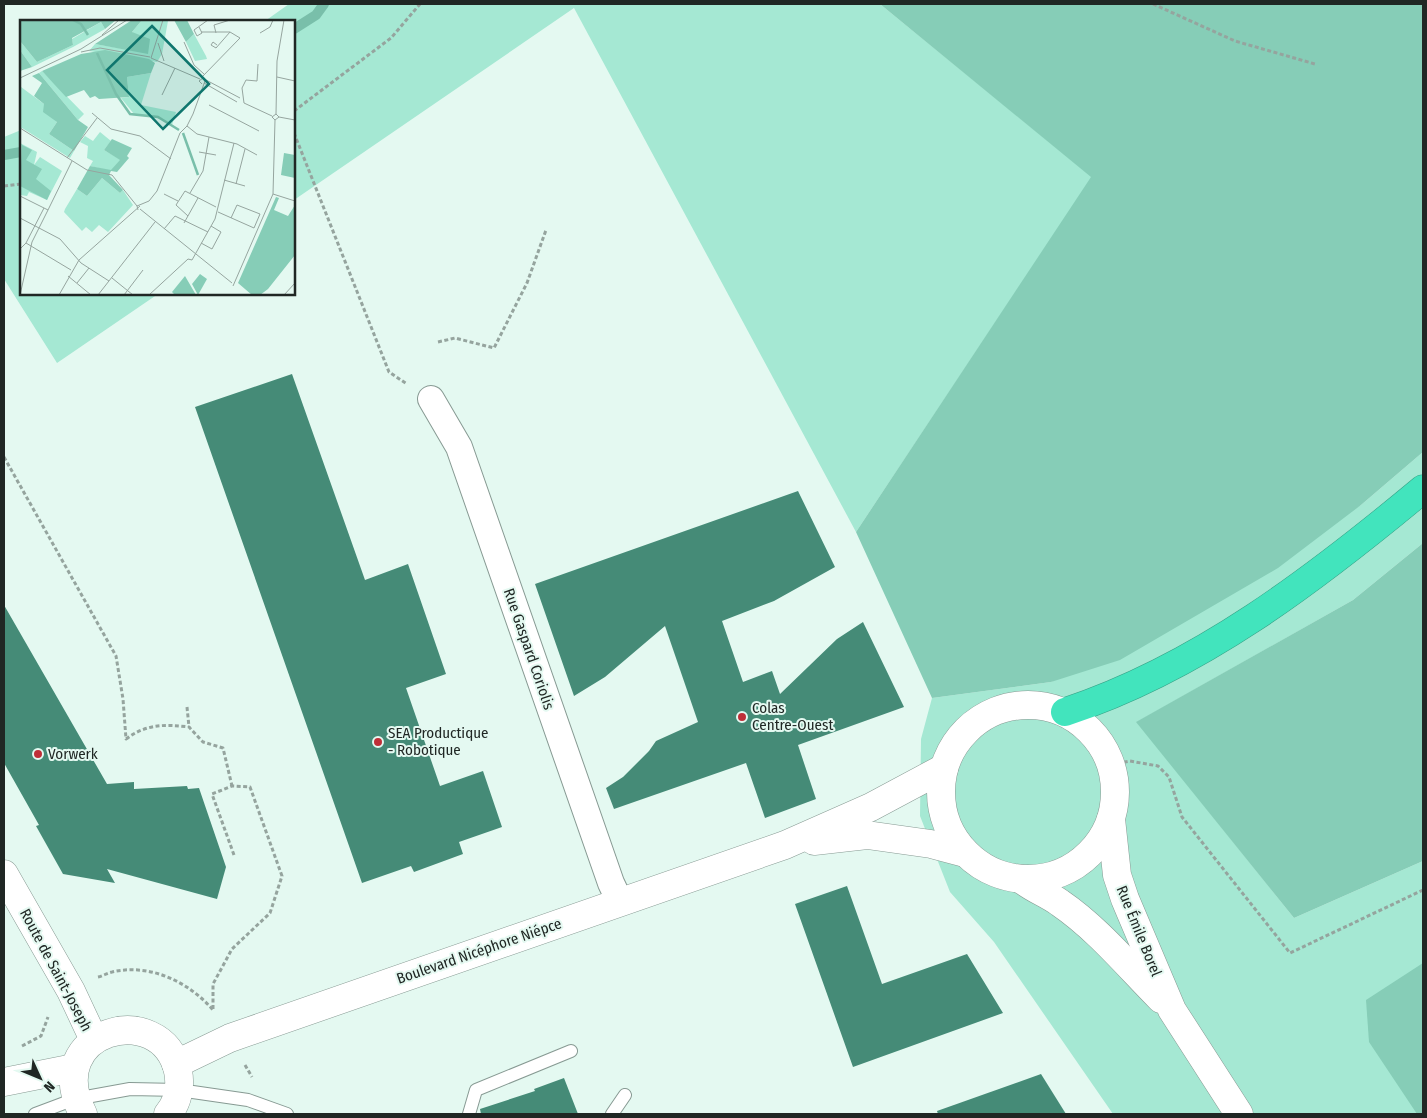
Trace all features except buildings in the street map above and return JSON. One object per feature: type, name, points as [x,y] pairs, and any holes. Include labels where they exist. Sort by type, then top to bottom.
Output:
[{"type":"highway","points":[[1065,712],[1093,703],[1142,682],[1270,607],[1323,570],[1423,489]]},
{"type":"street","name":"Rue Gaspard Coriolis","points":[[431,399],[459,447],[611,883],[620,902]]},
{"type":"street","points":[[1027,704],[1046,706],[1065,712],[1094,734],[1103,746],[1111,764],[1115,787],[1115,802],[1111,819],[1097,845],[1076,865],[1050,876],[1021,879],[991,871],[965,853],[951,834],[944,817],[940,792],[944,768],[951,750],[972,724],[988,713],[1007,707],[1027,704]]},
{"type":"street","name":"Boulevard Nicéphore Niépce","points":[[176,1064],[230,1038],[785,845],[871,807],[944,768]]},
{"type":"street","name":"Rue Émile Borel","points":[[1111,819],[1118,875],[1125,899],[1172,1010],[1239,1114]]},
{"type":"street","name":"Boulevard Nicéphore Niépce","points":[[785,845],[867,835],[931,844],[965,853]]},
{"type":"street","name":"Route de Saint-Joseph","points":[[4,874],[71,991],[94,1040]]},
{"type":"street","name":"Rue Émile Borel","points":[[1021,879],[1033,889],[1060,903],[1084,923],[1172,1010]]},
{"type":"street","points":[[79,1107],[74,1068],[82,1052],[94,1040],[111,1031],[131,1029],[150,1035],[158,1041],[165,1047],[176,1064],[174,1102]]},
{"type":"street","points":[[4,1082],[74,1068]]},
{"type":"lane","points":[[469,1114],[476,1090],[571,1051]]},
{"type":"lane","points":[[35,1114],[79,1107],[130,1089],[174,1102],[248,1100],[287,1114]]},
{"type":"lane","points":[[612,1114],[625,1095]]},
{"type":"path","points":[[295,110],[391,38],[420,4]]},
{"type":"path","points":[[1154,4],[1235,41],[1315,64]]},
{"type":"path","points":[[295,136],[389,372],[431,399]]},
{"type":"path","points":[[4,186],[20,184]]},
{"type":"path","points":[[438,342],[455,338],[494,348],[527,283],[546,230]]},
{"type":"path","points":[[4,457],[116,656],[123,698],[126,739],[134,732],[154,725],[189,726]]},
{"type":"path","points":[[187,707],[189,726],[204,742],[224,748],[232,786]]},
{"type":"path","points":[[1111,764],[1130,761],[1158,766],[1169,777],[1182,817],[1290,953],[1423,890]]},
{"type":"path","points":[[90,978],[126,970],[156,973],[184,985],[213,1009],[213,984],[232,948],[270,913],[282,876],[250,787],[232,786],[212,794],[234,855]]},
{"type":"path","points":[[19,1047],[41,1036],[48,1018],[47,1013]]},
{"type":"path","points":[[244,1062],[255,1082]]},
{"type":"green space","points":[[289,4],[880,4],[1092,177],[856,532],[574,8],[295,199],[295,20],[266,20]]},
{"type":"green space","points":[[880,4],[1423,4],[1423,452],[1361,505],[1278,568],[1120,660],[1051,682],[932,698],[856,532],[1091,177]]},
{"type":"green space","points":[[20,130],[20,295],[157,295],[57,363],[4,279],[4,137]]},
{"type":"green space","points":[[1423,452],[1423,543],[1353,600],[1137,722],[1294,918],[1423,861],[1423,1114],[1113,1114],[994,942],[950,892],[920,816],[921,739],[932,698],[1051,682],[1361,505]]},
{"type":"green space","points":[[1423,543],[1423,861],[1294,918],[1136,722],[1353,600]]},
{"type":"green space","points":[[1423,963],[1423,1114],[1417,1114],[1369,1042],[1366,1000]]},
{"type":"waterway","points":[[295,28],[316,15],[324,4]]},
{"type":"waterway","points":[[4,155],[20,152]]},
{"type":"place","name":"Colas Centre-Ouest","points":[[742,717]]},
{"type":"place","name":"SEA Productique - Robotique","points":[[378,742]]},
{"type":"place","name":"Vorwerk","points":[[38,754]]}]
